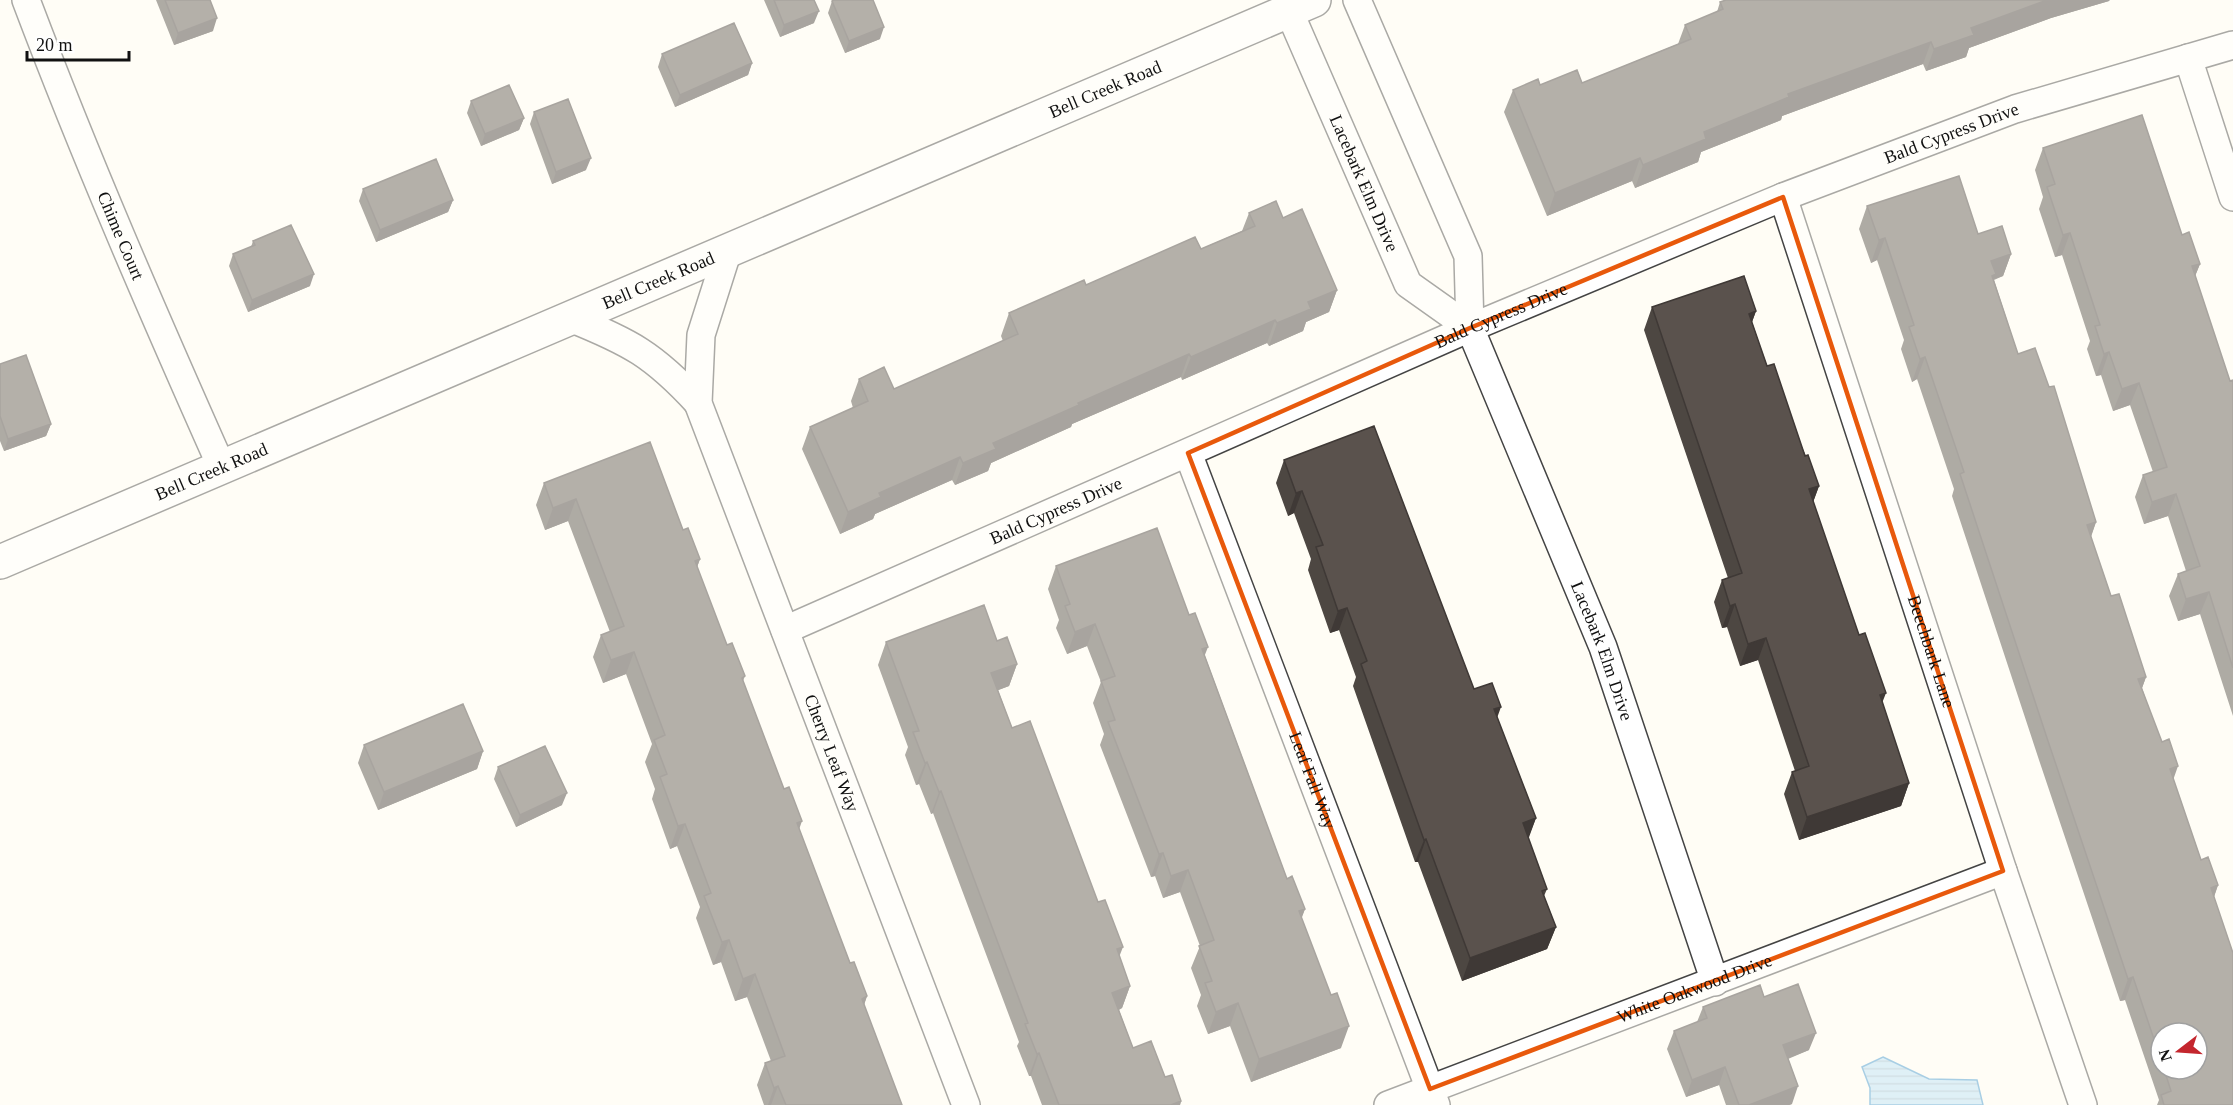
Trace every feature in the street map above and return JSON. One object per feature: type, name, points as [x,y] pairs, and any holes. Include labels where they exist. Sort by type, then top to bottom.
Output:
[{"type":"street","name":"Chime Court","points":[[26,0],[72,123],[140,286],[222,468]]},
{"type":"street","name":"Lacebark Elm Drive","points":[[1357,0],[1468,256],[1470,328],[1603,647],[1715,982]]},
{"type":"street","name":"Bell Creek Road","points":[[0,562],[1302,6]]},
{"type":"street","name":"Lacebark Elm Drive","points":[[1302,6],[1408,284],[1470,328]]},
{"type":"street","name":"Bald Cypress Drive","points":[[785,630],[1470,328],[1783,197],[2015,109],[2233,45]]},
{"type":"street","points":[[2188,58],[2233,197]]},
{"type":"street","name":"Beechbark Lane","points":[[1783,197],[2003,871],[2083,1105]]},
{"type":"street","name":"Cherry Leaf Way","points":[[698,403],[701,335],[728,250]]},
{"type":"street","name":"Cherry Leaf Way","points":[[570,318],[615,336],[645,352],[670,373],[698,403],[966,1105]]},
{"type":"street","name":"Leaf Fall Way","points":[[1188,453],[1433,1097]]},
{"type":"street","name":"White Oakwood Drive","points":[[1388,1105],[1433,1097],[1715,982],[2003,871]]},
{"type":"highlighted area","points":[[1783,197],[2003,871],[1430,1089],[1188,453],[1470,328]]},
{"type":"water","points":[[1883,1057],[1929,1079],[1977,1080],[1983,1105],[1870,1105],[1870,1088],[1862,1067]]},
{"type":"building","points":[[165,0],[210,0],[217,18],[178,33]]},
{"type":"building","points":[[774,0],[814,0],[819,11],[784,25]]},
{"type":"building","points":[[873,0],[884,27],[849,41],[832,1]]},
{"type":"building","points":[[1726,0],[2047,0],[1971,28],[1974,35],[1934,49],[1931,42],[1788,94],[1789,97],[1704,132],[1706,139],[1643,165],[1640,158],[1555,193],[1513,90],[1538,79],[1540,85],[1577,70],[1582,83],[1691,39],[1685,25],[1723,9],[1720,2]]},
{"type":"building","points":[[734,23],[752,63],[680,95],[662,54]]},
{"type":"building","points":[[509,85],[524,118],[485,134],[471,101]]},
{"type":"building","points":[[568,99],[591,158],[556,172],[534,112]]},
{"type":"building","points":[[2142,115],[2182,235],[2189,232],[2200,264],[2192,266],[2230,381],[2233,380],[2233,668],[2209,592],[2186,599],[2178,574],[2200,566],[2176,494],[2152,502],[2143,475],[2167,467],[2139,383],[2122,389],[2109,352],[2104,354],[2095,326],[2100,325],[2070,233],[2063,235],[2047,187],[2055,184],[2043,148]]},
{"type":"building","points":[[436,159],[453,200],[380,230],[363,189]]},
{"type":"building","points":[[1959,176],[1978,234],[2002,226],[2011,254],[1991,261],[1996,274],[1992,276],[2018,354],[2035,348],[2049,387],[2054,386],[2096,522],[2087,525],[2111,596],[2119,594],[2146,677],[2138,679],[2162,742],[2169,739],[2178,766],[2170,769],[2201,860],[2208,857],[2218,885],[2211,888],[2233,953],[2233,1105],[2164,1105],[2161,1095],[2171,1091],[2168,1081],[2209,1081],[2209,1021],[2149,1021],[2149,1024],[2133,977],[2128,979],[1960,474],[1964,472],[1925,357],[1920,359],[1909,327],[1914,325],[1885,238],[1879,240],[1867,206]]},
{"type":"building","points":[[1276,201],[1283,218],[1302,209],[1337,290],[1308,302],[1311,309],[1277,323],[1275,320],[1191,357],[1189,354],[993,443],[996,449],[963,463],[960,457],[879,493],[881,497],[848,512],[810,427],[868,401],[859,379],[884,367],[894,389],[1018,334],[1009,313],[1084,280],[1086,285],[1195,237],[1201,249],[1255,226],[1249,213]]},
{"type":"building","points":[[291,225],[314,274],[252,300],[233,254],[255,245],[253,241]]},
{"type":"building","points":[[1744,276],[1756,311],[1749,314],[1767,366],[1774,364],[1805,456],[1808,455],[1819,486],[1809,489],[1859,635],[1865,633],[1886,693],[1880,695],[1909,783],[1807,817],[1792,772],[1809,766],[1766,638],[1748,644],[1735,604],[1730,606],[1722,580],[1742,573],[1652,307]]},
{"type":"building","points":[[26,355],[51,424],[8,439],[0,416],[0,364]]},
{"type":"building","points":[[1374,426],[1474,689],[1492,683],[1501,707],[1494,709],[1536,818],[1523,823],[1547,889],[1542,891],[1556,927],[1470,958],[1426,839],[1424,840],[1361,664],[1367,661],[1347,608],[1338,611],[1316,547],[1323,545],[1302,491],[1296,493],[1284,460]]},
{"type":"building","points":[[650,442],[683,530],[688,528],[700,559],[695,561],[727,645],[732,643],[745,676],[742,678],[784,789],[789,787],[802,821],[797,823],[850,963],[854,962],[867,996],[862,999],[902,1105],[786,1105],[778,1086],[774,1088],[765,1063],[785,1056],[755,974],[743,979],[729,940],[722,942],[704,896],[711,893],[685,824],[678,826],[660,777],[667,774],[654,740],[665,735],[634,652],[611,660],[601,635],[624,626],[576,499],[553,508],[544,483]]},
{"type":"building","points":[[1157,528],[1189,615],[1195,613],[1208,647],[1202,649],[1287,879],[1292,876],[1305,909],[1299,911],[1331,995],[1337,993],[1349,1026],[1259,1059],[1238,1003],[1216,1012],[1205,983],[1212,981],[1199,946],[1214,940],[1188,870],[1171,876],[1163,853],[1159,854],[1108,722],[1115,720],[1101,681],[1115,676],[1095,624],[1075,632],[1065,606],[1070,604],[1056,566]]},
{"type":"building","points":[[984,605],[997,641],[1007,637],[1017,664],[991,673],[1012,728],[1030,721],[1098,902],[1105,900],[1123,947],[1117,949],[1130,986],[1112,993],[1133,1048],[1151,1041],[1165,1077],[1172,1075],[1181,1101],[1171,1105],[1059,1105],[1025,1024],[1028,1023],[941,791],[939,792],[927,762],[925,763],[913,732],[919,731],[886,642]]},
{"type":"building","points":[[463,704],[483,751],[384,792],[364,745]]},
{"type":"building","points":[[545,746],[567,793],[520,815],[498,767]]},
{"type":"building","points":[[1798,984],[1816,1033],[1783,1045],[1798,1086],[1749,1105],[1739,1105],[1725,1067],[1692,1080],[1674,1031],[1707,1018],[1703,1007],[1760,985],[1764,997]]}]
